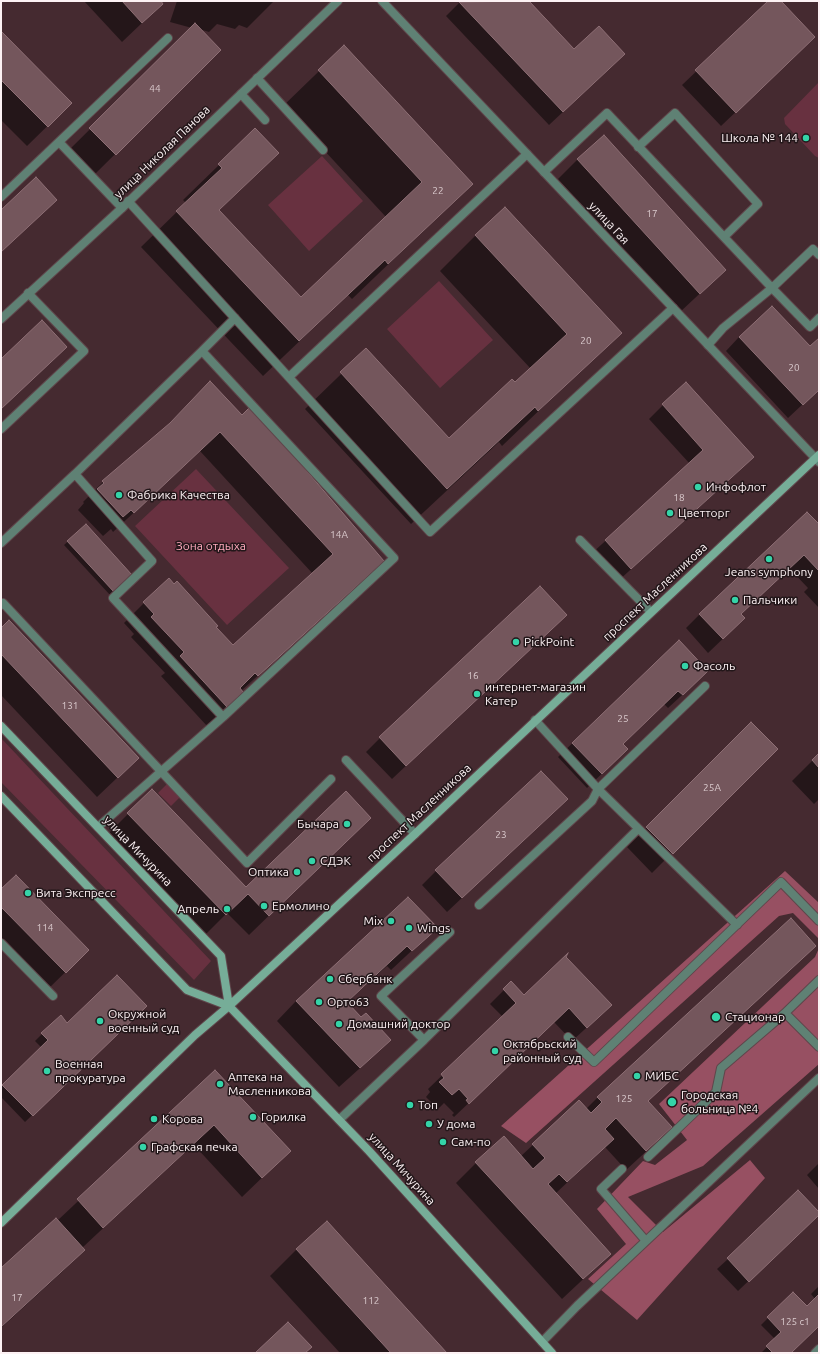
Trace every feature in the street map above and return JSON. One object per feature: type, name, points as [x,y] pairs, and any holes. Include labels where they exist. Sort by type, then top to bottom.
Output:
[{"type":"main road","name":"проспект Масленникова","points":[[1,1223],[195,1035],[229,1006],[415,834],[651,612],[818,459]]},
{"type":"main road","name":"улица Мичурина","points":[[1,726],[221,956],[229,1006]]},
{"type":"main road","name":"улица Мичурина","points":[[1,796],[188,990],[229,1006],[340,1119],[552,1353]]},
{"type":"street","name":"улица Николая Панова","points":[[1,319],[122,208],[338,1]]},
{"type":"street","name":"улица Гая","points":[[382,1],[818,459]]},
{"type":"street","points":[[1,197],[168,38]]},
{"type":"street","points":[[257,78],[323,150]]},
{"type":"street","points":[[241,94],[265,120]]},
{"type":"street","points":[[544,172],[607,113],[810,327],[819,318]]},
{"type":"street","points":[[638,146],[675,113],[758,204],[724,237]]},
{"type":"street","points":[[59,142],[122,208]]},
{"type":"street","points":[[289,377],[528,154]]},
{"type":"street","points":[[128,201],[430,532],[673,308]]},
{"type":"street","points":[[708,345],[723,328],[772,288],[813,249],[819,255]]},
{"type":"street","points":[[1,429],[84,351],[28,293]]},
{"type":"street","points":[[1,543],[235,318]]},
{"type":"street","points":[[98,827],[223,717],[394,558],[202,351]]},
{"type":"street","points":[[74,474],[152,560],[113,598],[223,717]]},
{"type":"street","points":[[580,540],[651,612]]},
{"type":"street","points":[[1,605],[3,603],[159,772],[246,863],[331,779]]},
{"type":"street","points":[[479,905],[592,801],[598,789],[705,686]]},
{"type":"street","points":[[535,720],[598,789],[737,925]]},
{"type":"street","points":[[346,760],[415,834]]},
{"type":"street","points":[[340,1119],[424,1040],[638,829]]},
{"type":"street","points":[[568,1038],[594,1062],[781,882],[819,921]]},
{"type":"street","points":[[424,1040],[381,996],[450,932]]},
{"type":"street","points":[[1,943],[53,996]]},
{"type":"street","points":[[648,1157],[716,1092],[721,1068],[785,1013],[819,980]]},
{"type":"street","points":[[785,1013],[819,1047]]},
{"type":"street","points":[[542,1342],[577,1306],[819,1078]]},
{"type":"street","points":[[622,1169],[600,1189],[646,1241]]},
{"type":"street","points":[[815,1353],[819,1349]]},
{"type":"green space","points":[[819,82],[819,158],[815,156],[785,124],[784,118]]},
{"type":"green space","points":[[322,156],[363,201],[309,251],[268,205]]},
{"type":"green space","points":[[439,281],[493,340],[440,388],[387,329]]},
{"type":"green space","name":"Зона отдыха","points":[[196,469],[289,568],[227,625],[135,526]]},
{"type":"green space","points":[[1,738],[211,961],[194,980],[1,782]]},
{"type":"green space","points":[[167,784],[180,797],[171,806],[158,793]]},
{"type":"shaded area","points":[[785,871],[819,903],[819,939],[793,913],[779,916],[526,1143],[501,1126]]},
{"type":"shaded area","points":[[819,948],[819,1064],[703,1166],[628,1197],[663,1232],[750,1160],[765,1178],[637,1320],[588,1279],[626,1244],[597,1209],[643,1161],[655,1165],[687,1140],[659,1104],[815,957]]},
{"type":"building","points":[[122,1],[161,1],[163,4],[142,23]]},
{"type":"building","points":[[529,1],[574,49],[599,26],[625,54],[563,112],[459,2]]},
{"type":"building","points":[[768,1],[781,1],[815,37],[736,113],[695,70]]},
{"type":"building","points":[[195,23],[221,50],[116,155],[89,128]]},
{"type":"building","points":[[1,31],[72,103],[48,127],[1,80]]},
{"type":"building","points":[[344,45],[473,184],[388,264],[385,260],[299,341],[176,211],[222,168],[218,164],[255,128],[279,153],[219,210],[301,297],[422,182],[318,70]]},
{"type":"building","points":[[604,135],[726,270],[700,294],[577,159]]},
{"type":"building","points":[[36,177],[57,200],[1,252],[1,210]]},
{"type":"building","points":[[505,207],[622,333],[538,411],[535,407],[447,489],[340,372],[366,348],[449,438],[512,379],[515,382],[567,334],[475,235]]},
{"type":"building","points":[[772,306],[810,346],[819,338],[819,390],[803,405],[739,337]]},
{"type":"building","points":[[42,320],[67,347],[1,409],[1,359]]},
{"type":"building","points":[[210,381],[242,415],[251,406],[384,561],[258,676],[255,673],[240,688],[243,692],[227,707],[180,656],[184,652],[151,617],[154,614],[143,602],[169,578],[174,584],[177,581],[218,626],[216,627],[233,645],[333,554],[220,432],[134,513],[131,510],[123,517],[97,489],[104,483],[102,481],[170,423]]},
{"type":"building","points":[[686,382],[754,457],[631,569],[605,540],[703,450],[662,404]]},
{"type":"building","points":[[807,512],[819,524],[819,571],[804,555],[741,614],[745,618],[723,639],[699,614]]},
{"type":"building","points":[[86,524],[132,575],[114,592],[67,541]]},
{"type":"building","points":[[540,586],[567,615],[406,766],[379,737]]},
{"type":"building","points":[[9,620],[139,758],[118,778],[1,654],[1,628]]},
{"type":"building","points":[[679,640],[708,671],[683,695],[678,691],[623,744],[628,749],[602,774],[572,743]]},
{"type":"building","points":[[751,722],[778,749],[673,854],[646,827]]},
{"type":"building","points":[[819,753],[819,768],[812,760]]},
{"type":"building","points":[[541,771],[568,799],[462,898],[435,870]]},
{"type":"building","points":[[152,789],[246,887],[346,791],[371,818],[269,916],[248,894],[226,915],[127,813]]},
{"type":"building","points":[[16,875],[89,950],[66,973],[1,907],[1,889]]},
{"type":"building","points":[[408,897],[438,928],[412,951],[407,946],[347,1002],[361,1017],[366,1013],[391,1040],[360,1068],[296,1001]]},
{"type":"building","points":[[791,918],[816,946],[648,1101],[672,1127],[646,1151],[616,1118],[605,1129],[614,1139],[567,1182],[559,1174],[548,1184],[611,1254],[583,1279],[475,1162],[504,1136],[533,1169],[545,1158],[532,1144],[579,1100],[591,1113],[602,1102],[597,1097]]},
{"type":"building","name":"Октябрьский районный суд","points":[[568,953],[566,957],[612,1005],[587,1028],[569,1008],[469,1104],[466,1100],[468,1099],[459,1089],[452,1095],[439,1082],[444,1078],[441,1074],[516,1003],[503,989],[511,981],[524,995]]},
{"type":"building","points":[[117,975],[147,1006],[33,1116],[2,1085],[48,1040],[41,1033],[61,1015],[67,1023]]},
{"type":"building","points":[[215,1070],[291,1151],[262,1178],[214,1125],[103,1228],[77,1199]]},
{"type":"building","points":[[798,1190],[819,1212],[819,1215],[749,1282],[727,1258]]},
{"type":"building","points":[[56,1218],[85,1250],[1,1327],[1,1268]]},
{"type":"building","points":[[327,1221],[447,1353],[391,1353],[296,1249]]},
{"type":"building","points":[[793,1292],[807,1306],[819,1294],[819,1326],[791,1353],[773,1353],[766,1346],[781,1332],[767,1317]]},
{"type":"building","points":[[288,1322],[312,1347],[305,1353],[255,1353]]},
{"type":"place","name":"Школа № 144","points":[[806,138]]},
{"type":"place","name":"Инфофлот","points":[[698,487]]},
{"type":"place","name":"Фабрика Качества","points":[[119,495]]},
{"type":"place","name":"Цветторг","points":[[670,513]]},
{"type":"place","name":"Jeans symphony","points":[[769,559]]},
{"type":"place","name":"Пальчики","points":[[735,600]]},
{"type":"place","name":"PickPoint","points":[[516,642]]},
{"type":"place","name":"Фасоль","points":[[685,666]]},
{"type":"place","name":"интернет-магазин Катер","points":[[477,694]]},
{"type":"place","name":"Бычара","points":[[347,824]]},
{"type":"place","name":"СДЭК","points":[[312,861]]},
{"type":"place","name":"Оптика","points":[[297,872]]},
{"type":"place","name":"Вита Экспресс","points":[[28,893]]},
{"type":"place","name":"Ермолино","points":[[264,906]]},
{"type":"place","name":"Апрель","points":[[227,909]]},
{"type":"place","name":"Mix","points":[[391,921]]},
{"type":"place","name":"Wings","points":[[409,928]]},
{"type":"place","name":"Сбербанк","points":[[330,979]]},
{"type":"place","name":"Орто63","points":[[319,1002]]},
{"type":"place","name":"Стационар","points":[[716,1017]]},
{"type":"place","name":"Окружной военный суд","points":[[100,1021]]},
{"type":"place","name":"Домашний доктор","points":[[339,1024]]},
{"type":"place","name":"Октябрьский районный суд","points":[[495,1051]]},
{"type":"place","name":"Военная прокуратура","points":[[47,1071]]},
{"type":"place","name":"МИБС","points":[[637,1076]]},
{"type":"place","name":"Аптека на Масленникова","points":[[220,1084]]},
{"type":"place","name":"Городская больница №4","points":[[672,1102]]},
{"type":"place","name":"Топ","points":[[410,1105]]},
{"type":"place","name":"Горилка","points":[[253,1117]]},
{"type":"place","name":"Корова","points":[[154,1119]]},
{"type":"place","name":"У дома","points":[[429,1124]]},
{"type":"place","name":"Сам-по","points":[[443,1142]]},
{"type":"place","name":"Графская печка","points":[[143,1147]]}]
